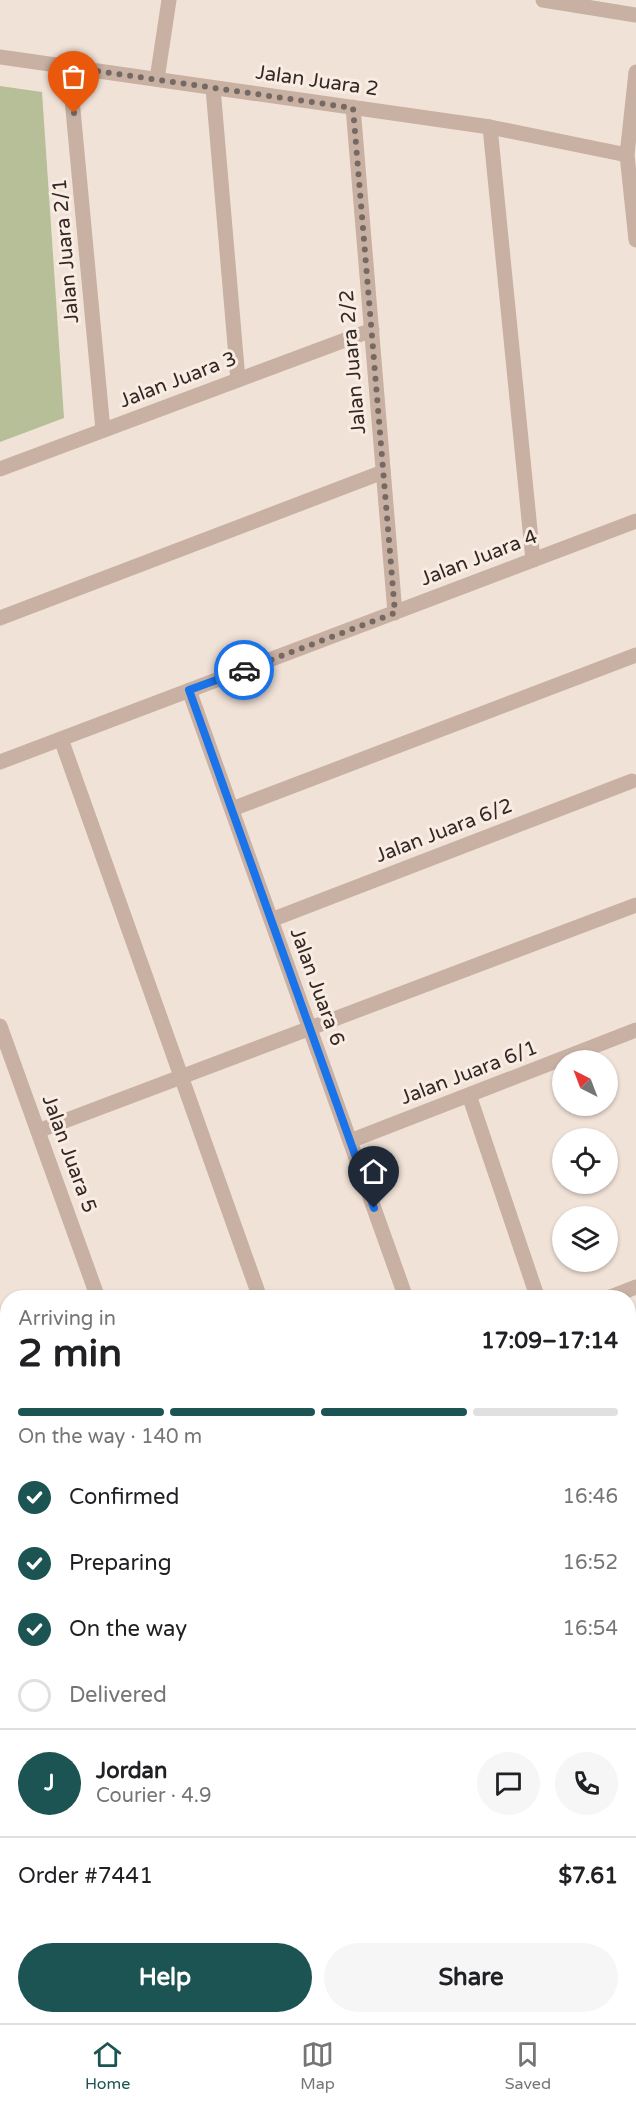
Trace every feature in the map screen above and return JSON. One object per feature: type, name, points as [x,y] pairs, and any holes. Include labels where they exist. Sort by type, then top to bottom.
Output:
[{"type":"street","points":[[158,80],[169,0]]},
{"type":"street","points":[[543,0],[636,15]]},
{"type":"street","name":"Jalan Juara 2","points":[[0,57],[490,127],[627,155]]},
{"type":"street","name":"Jalan Juara 2/1","points":[[69,67],[104,430]]},
{"type":"street","points":[[636,72],[627,155],[636,240]]},
{"type":"street","points":[[213,88],[238,380]]},
{"type":"street","name":"Jalan Juara 2/2","points":[[353,108],[395,613]]},
{"type":"street","points":[[490,127],[533,560]]},
{"type":"street","name":"Jalan Juara 3","points":[[0,469],[372,330]]},
{"type":"street","points":[[0,618],[383,472]]},
{"type":"street","name":"Jalan Juara 4","points":[[0,762],[636,521]]},
{"type":"street","points":[[232,809],[636,655]]},
{"type":"street","name":"Jalan Juara 6","points":[[189,690],[403,1290]]},
{"type":"street","points":[[61,739],[257,1290]]},
{"type":"street","name":"Jalan Juara 6/2","points":[[271,920],[632,781]]},
{"type":"street","points":[[38,1131],[636,905]]},
{"type":"street","name":"Jalan Juara 5","points":[[0,1026],[95,1290]]},
{"type":"street","name":"Jalan Juara 6/1","points":[[350,1141],[636,1030]]},
{"type":"street","points":[[470,1095],[535,1290]]},
{"type":"green space","points":[[0,86],[42,92],[64,418],[0,442]]},
{"type":"way so far","points":[[74,113],[69,67],[353,108],[395,613],[244,670]]},
{"type":"route","points":[[244,670],[189,690],[374,1208]]}]
